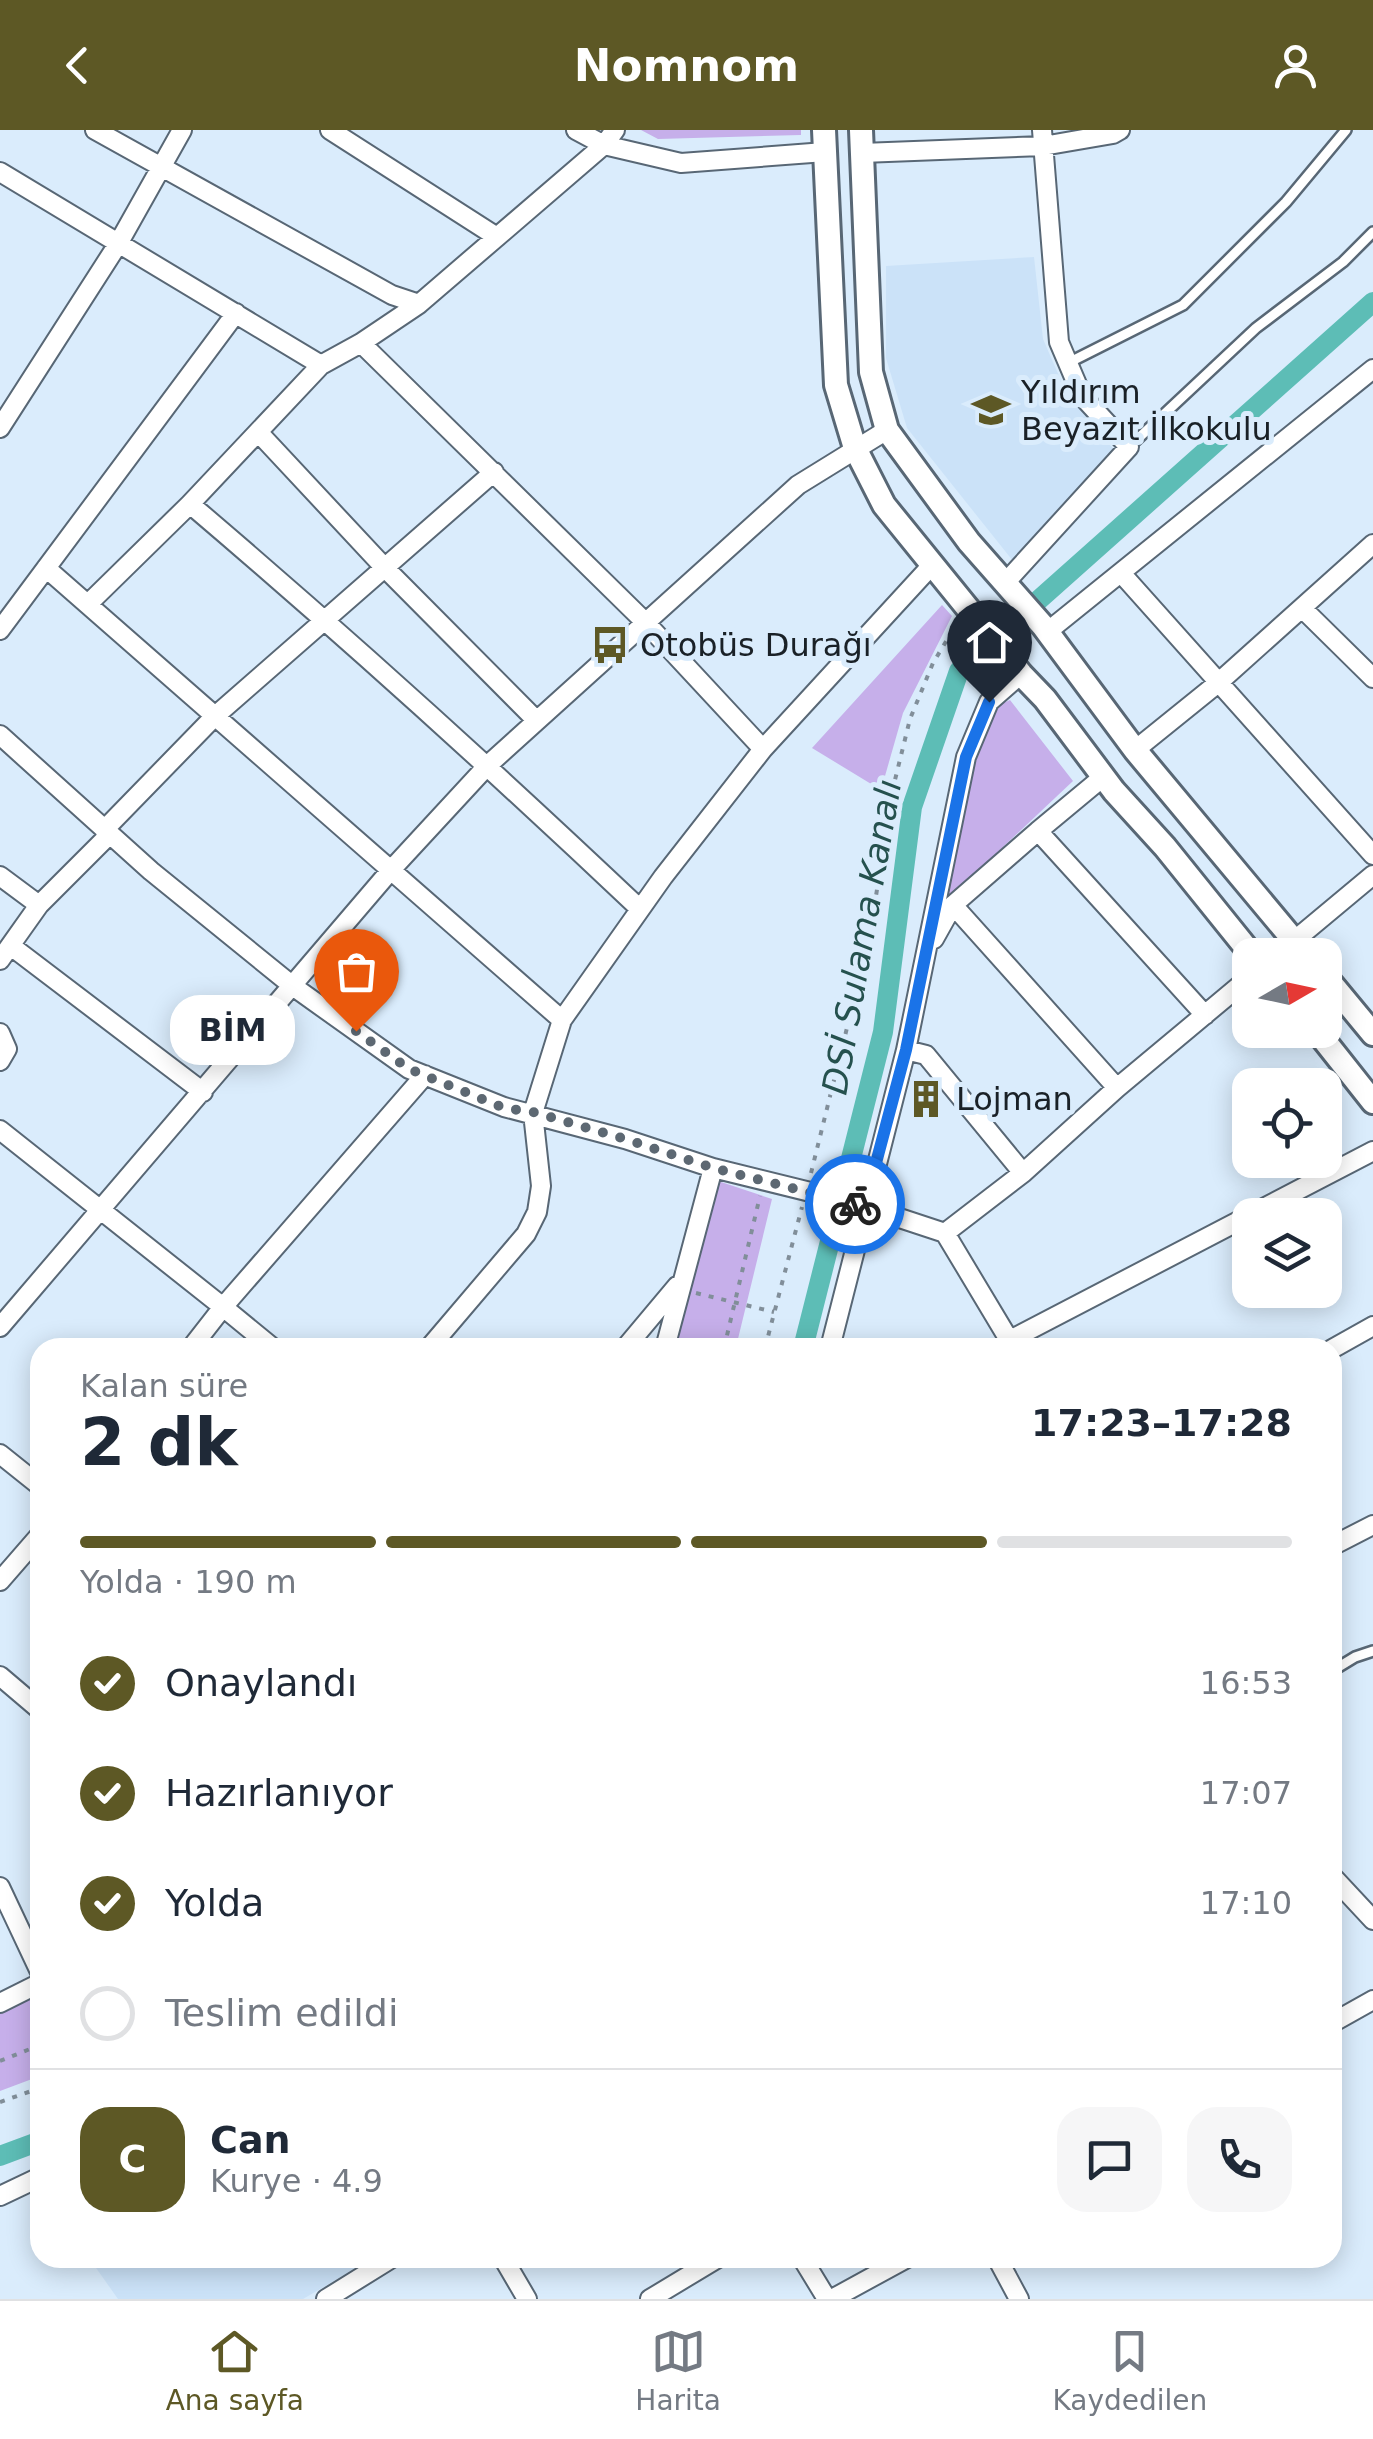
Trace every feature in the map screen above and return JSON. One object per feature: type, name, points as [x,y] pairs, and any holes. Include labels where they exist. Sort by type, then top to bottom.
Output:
[{"type":"main road","points":[[824,141],[836,385],[855,448],[884,505],[1238,938]]},
{"type":"main road","points":[[861,142],[871,372],[887,430],[968,542],[1045,629],[1283,938]]},
{"type":"main road","points":[[1342,997],[1373,1034]]},
{"type":"main road","points":[[1330,1048],[1373,1102]]},
{"type":"street","points":[[94,130],[392,296],[419,304]]},
{"type":"street","points":[[0,428],[118,244],[182,130]]},
{"type":"street","points":[[330,130],[497,237]]},
{"type":"street","points":[[576,130],[681,163],[824,141]]},
{"type":"street","points":[[861,142],[1042,138],[1114,134],[1120,130]]},
{"type":"street","points":[[88,604],[190,504],[320,365],[419,304],[610,138]]},
{"type":"street","points":[[1011,589],[1128,447],[1082,396],[1059,342],[1042,138]]},
{"type":"street","points":[[1,174],[320,365]]},
{"type":"street","points":[[0,630],[236,312]]},
{"type":"street","points":[[360,343],[644,621],[762,749]]},
{"type":"street","points":[[1045,629],[1122,573],[1373,370]]},
{"type":"street","points":[[0,1327],[390,871],[488,765],[798,485],[887,430]]},
{"type":"street","points":[[258,432],[384,567],[536,720]]},
{"type":"street","points":[[203,1092],[6,953],[39,905],[214,717],[494,472]]},
{"type":"street","points":[[190,504],[488,765],[640,909]]},
{"type":"street","points":[[1135,750],[1218,683],[1373,544]]},
{"type":"street","points":[[438,1338],[526,1234],[536,1212],[542,1186],[533,1112],[562,1020],[640,909],[762,749],[932,566]]},
{"type":"street","points":[[46,568],[562,1020]]},
{"type":"street","points":[[1122,573],[1373,855]]},
{"type":"street","points":[[1302,608],[1373,678]]},
{"type":"street","points":[[832,1338],[857,1205],[906,1050],[966,757],[989,702],[1014,666]]},
{"type":"street","points":[[0,735],[107,832],[294,986],[409,1069],[504,1108],[533,1112],[713,1168],[857,1205],[945,1233],[1008,1338]]},
{"type":"street","points":[[925,954],[953,905],[1103,776]]},
{"type":"street","points":[[1038,831],[1205,1016]]},
{"type":"street","points":[[1305,938],[1373,875]]},
{"type":"street","points":[[0,876],[39,905]]},
{"type":"street","points":[[953,905],[1117,1088]]},
{"type":"street","points":[[945,1233],[1023,1173],[1117,1088],[1232,993]]},
{"type":"street","points":[[0,1033],[7,1049],[0,1061]]},
{"type":"street","points":[[906,1050],[926,1054],[1023,1173]]},
{"type":"street","points":[[199,1338],[425,1075]]},
{"type":"street","points":[[0,1130],[261,1338]]},
{"type":"street","points":[[1023,1338],[1373,1150]]},
{"type":"street","points":[[667,1338],[713,1168]]},
{"type":"street","points":[[633,1338],[680,1285]]},
{"type":"street","points":[[1342,1343],[1373,1326]]},
{"type":"street","points":[[0,1454],[30,1478]]},
{"type":"street","points":[[1342,1541],[1373,1525]]},
{"type":"street","points":[[0,1580],[30,1546]]},
{"type":"street","points":[[0,1676],[30,1702]]},
{"type":"street","points":[[0,1887],[30,1951]]},
{"type":"street","points":[[1342,1887],[1373,1920]]},
{"type":"street","points":[[0,2002],[30,1987]]},
{"type":"street","points":[[1342,2017],[1373,2000]]},
{"type":"street","points":[[0,2196],[30,2182]]},
{"type":"street","points":[[326,2299],[376,2268]]},
{"type":"street","points":[[509,2268],[527,2299]]},
{"type":"street","points":[[650,2299],[701,2268]]},
{"type":"street","points":[[809,2268],[830,2299],[889,2268]]},
{"type":"street","points":[[1003,2268],[1020,2299]]},
{"type":"lane","points":[[1068,363],[1183,305],[1286,202],[1346,130]]},
{"type":"lane","points":[[1128,447],[1256,328],[1343,262],[1373,232]]},
{"type":"lane","points":[[1342,1665],[1373,1652]]},
{"type":"path","points":[[767,1338],[803,1203],[800,1190],[811,1175],[870,935],[892,792],[910,718],[933,662],[972,614]]},
{"type":"path","points":[[727,1338],[763,1181]]},
{"type":"path","points":[[680,1285],[774,1312]]},
{"type":"path","points":[[0,2060],[30,2049]]},
{"type":"path","points":[[0,2102],[30,2092]]},
{"type":"shaded area","points":[[641,130],[801,130],[801,135],[658,139]]},
{"type":"shaded area","name":"Yıldırım Beyazıt İlkokulu","points":[[1034,257],[1043,339],[1066,392],[1116,452],[1013,561],[907,428],[886,358],[886,266]]},
{"type":"shaded area","points":[[942,605],[952,616],[903,713],[881,790],[812,748]]},
{"type":"shaded area","points":[[1010,700],[1073,781],[951,896],[944,887],[980,744],[999,705]]},
{"type":"shaded area","points":[[715,1180],[772,1199],[738,1338],[672,1338]]},
{"type":"shaded area","points":[[30,1994],[30,2080],[0,2091],[0,2008]]},
{"type":"shaded area","points":[[96,2268],[356,2268],[303,2299],[118,2299]]},
{"type":"waterway","name":"DSİ Sulama Kanalı","points":[[806,1338],[883,1032],[912,807],[959,671],[1373,302]]},
{"type":"waterway","name":"DSİ Sulama Kanalı","points":[[0,2156],[30,2145]]},
{"type":"way so far","points":[[356,1031],[409,1069],[504,1108],[533,1112],[713,1168],[855,1204]]},
{"type":"place","name":"Yıldırım Beyazıt İlkokulu","points":[[991,410]]},
{"type":"place","name":"Otobüs Durağı","points":[[610,645]]},
{"type":"place","name":"BİM","points":[[356,1031]]},
{"type":"place","name":"Lojman","points":[[926,1099]]},
{"type":"route","points":[[855,1204],[864,1208],[906,1050],[966,757],[989,702]]}]
